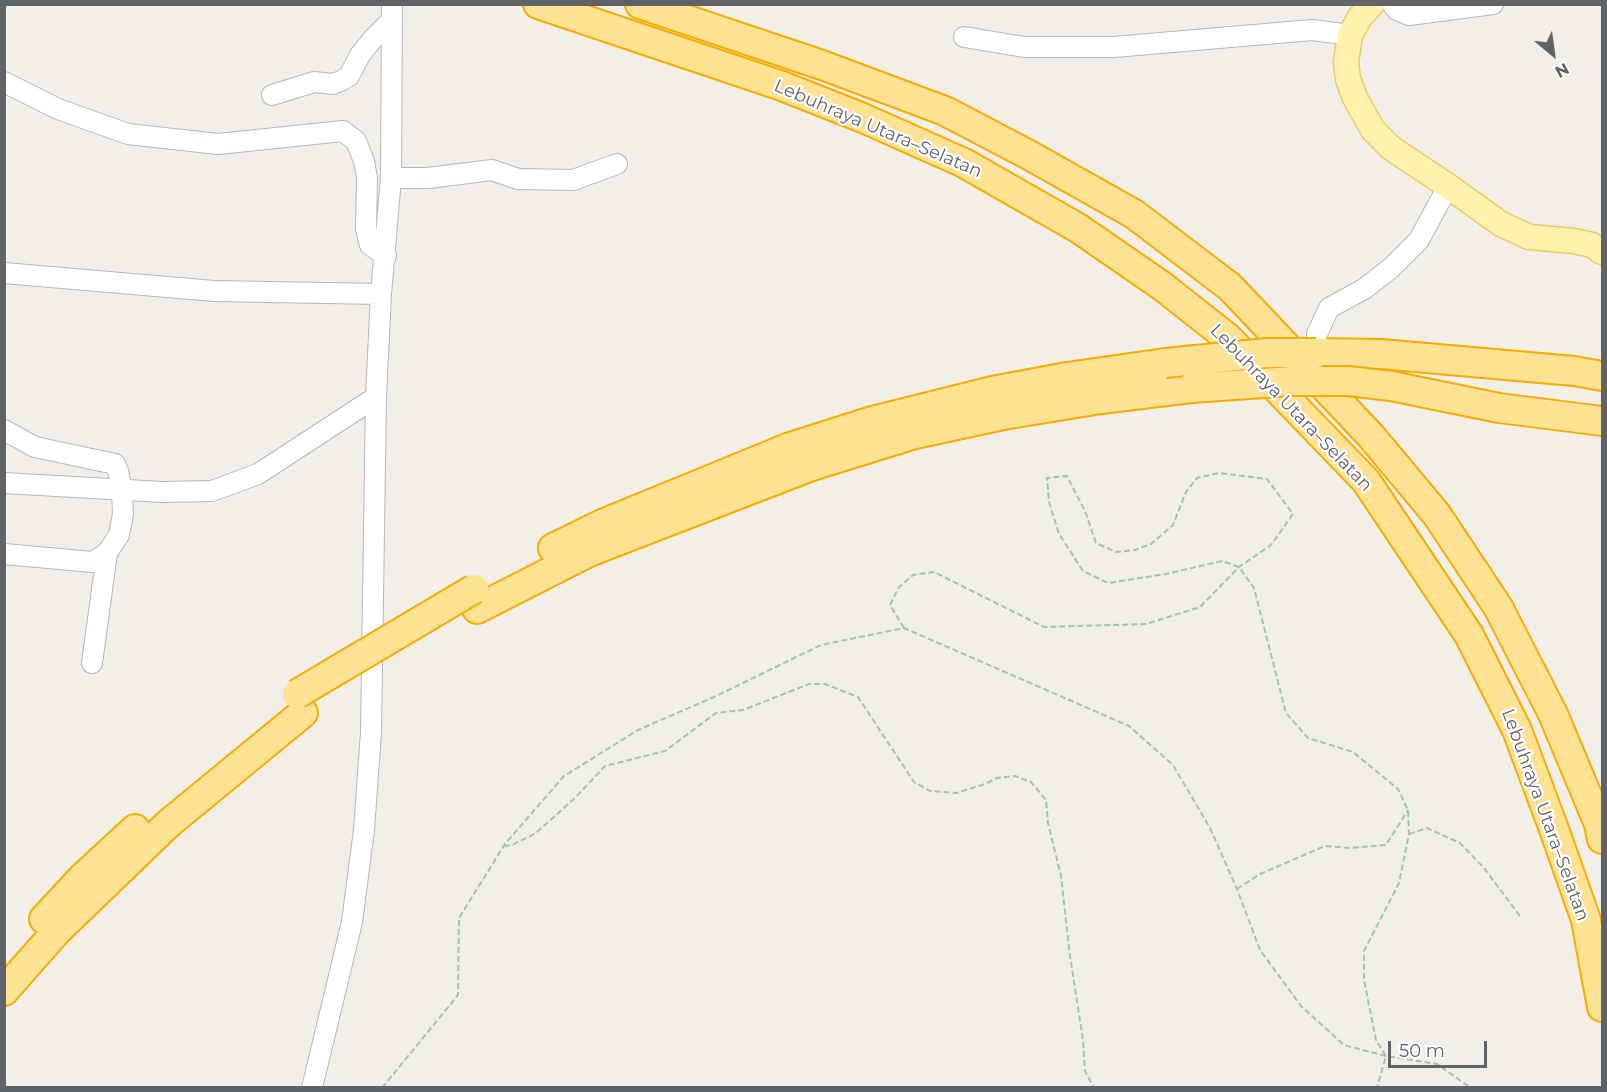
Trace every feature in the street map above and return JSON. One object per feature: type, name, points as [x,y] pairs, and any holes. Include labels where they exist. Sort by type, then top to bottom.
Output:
[{"type":"highway","name":"Lebuhraya Utara–Selatan","points":[[538,4],[782,86],[863,118],[964,163],[1078,228],[1162,286],[1228,338],[1365,481],[1469,635],[1517,730],[1555,832],[1586,920],[1602,1007]]},
{"type":"highway","name":"Lebuhraya Utara–Selatan","points":[[640,4],[822,65],[945,111],[1134,214],[1230,287],[1371,436],[1437,515],[1498,607],[1553,714],[1599,824],[1602,839]]},
{"type":"highway","points":[[4,963],[82,878],[158,809],[300,703],[602,524],[790,447],[872,421],[992,391],[1067,377],[1166,363],[1266,354],[1381,354],[1574,371],[1602,376]]},
{"type":"highway","points":[[1574,371],[1602,366]]},
{"type":"highway","points":[[475,599],[589,552],[809,467],[915,434],[1003,415],[1101,399],[1191,388],[1293,381],[1348,381],[1602,406]]},
{"type":"highway","points":[[1391,386],[1499,408],[1602,421]]},
{"type":"highway","points":[[4,991],[57,931],[168,824],[300,703]]},
{"type":"main road","points":[[1372,4],[1360,17],[1350,35],[1346,62],[1348,79],[1364,116],[1373,130],[1390,148],[1501,224],[1529,237],[1574,241],[1592,245],[1602,252]]},
{"type":"street","points":[[1392,4],[1397,10],[1409,15],[1493,4]]},
{"type":"street","points":[[272,95],[314,82],[333,84],[349,76],[360,55],[392,12]]},
{"type":"street","points":[[312,1088],[352,922],[364,830],[371,732],[376,397],[381,294],[391,178],[392,12]]},
{"type":"street","points":[[964,37],[1024,47],[1114,47],[1311,30],[1350,35]]},
{"type":"street","points":[[4,82],[58,109],[128,134],[218,144],[343,131],[356,141],[364,161],[367,178],[366,229],[370,245],[386,256]]},
{"type":"street","points":[[391,178],[428,178],[492,170],[518,179],[573,180],[617,164]]},
{"type":"street","points":[[1317,334],[1329,308],[1364,289],[1391,268],[1419,240],[1448,186]]},
{"type":"street","points":[[4,273],[214,291],[381,294]]},
{"type":"street","points":[[4,483],[162,492],[212,491],[258,474],[376,397]]},
{"type":"street","points":[[4,430],[35,447],[115,465],[118,471],[123,514],[119,535],[107,554],[92,663]]},
{"type":"street","points":[[4,554],[93,562],[107,554]]},
{"type":"path","points":[[904,628],[890,605],[899,587],[913,575],[934,573],[1044,627],[1146,624],[1200,608],[1239,567],[1271,545],[1293,514],[1267,479],[1219,473],[1197,478],[1186,492],[1173,525],[1151,544],[1135,550],[1116,552],[1096,543],[1085,511],[1067,476],[1047,478],[1049,502],[1059,534],[1083,571],[1108,583],[1166,574],[1222,561],[1239,567],[1254,588],[1286,713],[1308,738],[1353,752],[1398,789],[1408,810],[1409,834],[1400,883],[1364,951],[1364,980],[1376,1040],[1386,1056],[1377,1088]]},
{"type":"path","points":[[382,1088],[458,995],[459,918],[504,846],[564,776],[638,730],[821,645],[904,628],[1129,726],[1173,765],[1210,828],[1260,950],[1301,1006],[1344,1045],[1386,1056],[1437,1064],[1471,1088]]},
{"type":"path","points":[[504,846],[536,833],[576,797],[605,766],[664,751],[716,713],[743,710],[809,684],[825,684],[858,697],[914,782],[930,791],[957,793],[997,778],[1015,776],[1031,782],[1046,800],[1048,823],[1061,876],[1083,1040],[1085,1071],[1094,1088]]},
{"type":"path","points":[[1237,890],[1260,874],[1325,846],[1348,848],[1386,845],[1408,810]]},
{"type":"path","points":[[1409,834],[1427,828],[1460,843],[1484,868],[1520,916]]}]
